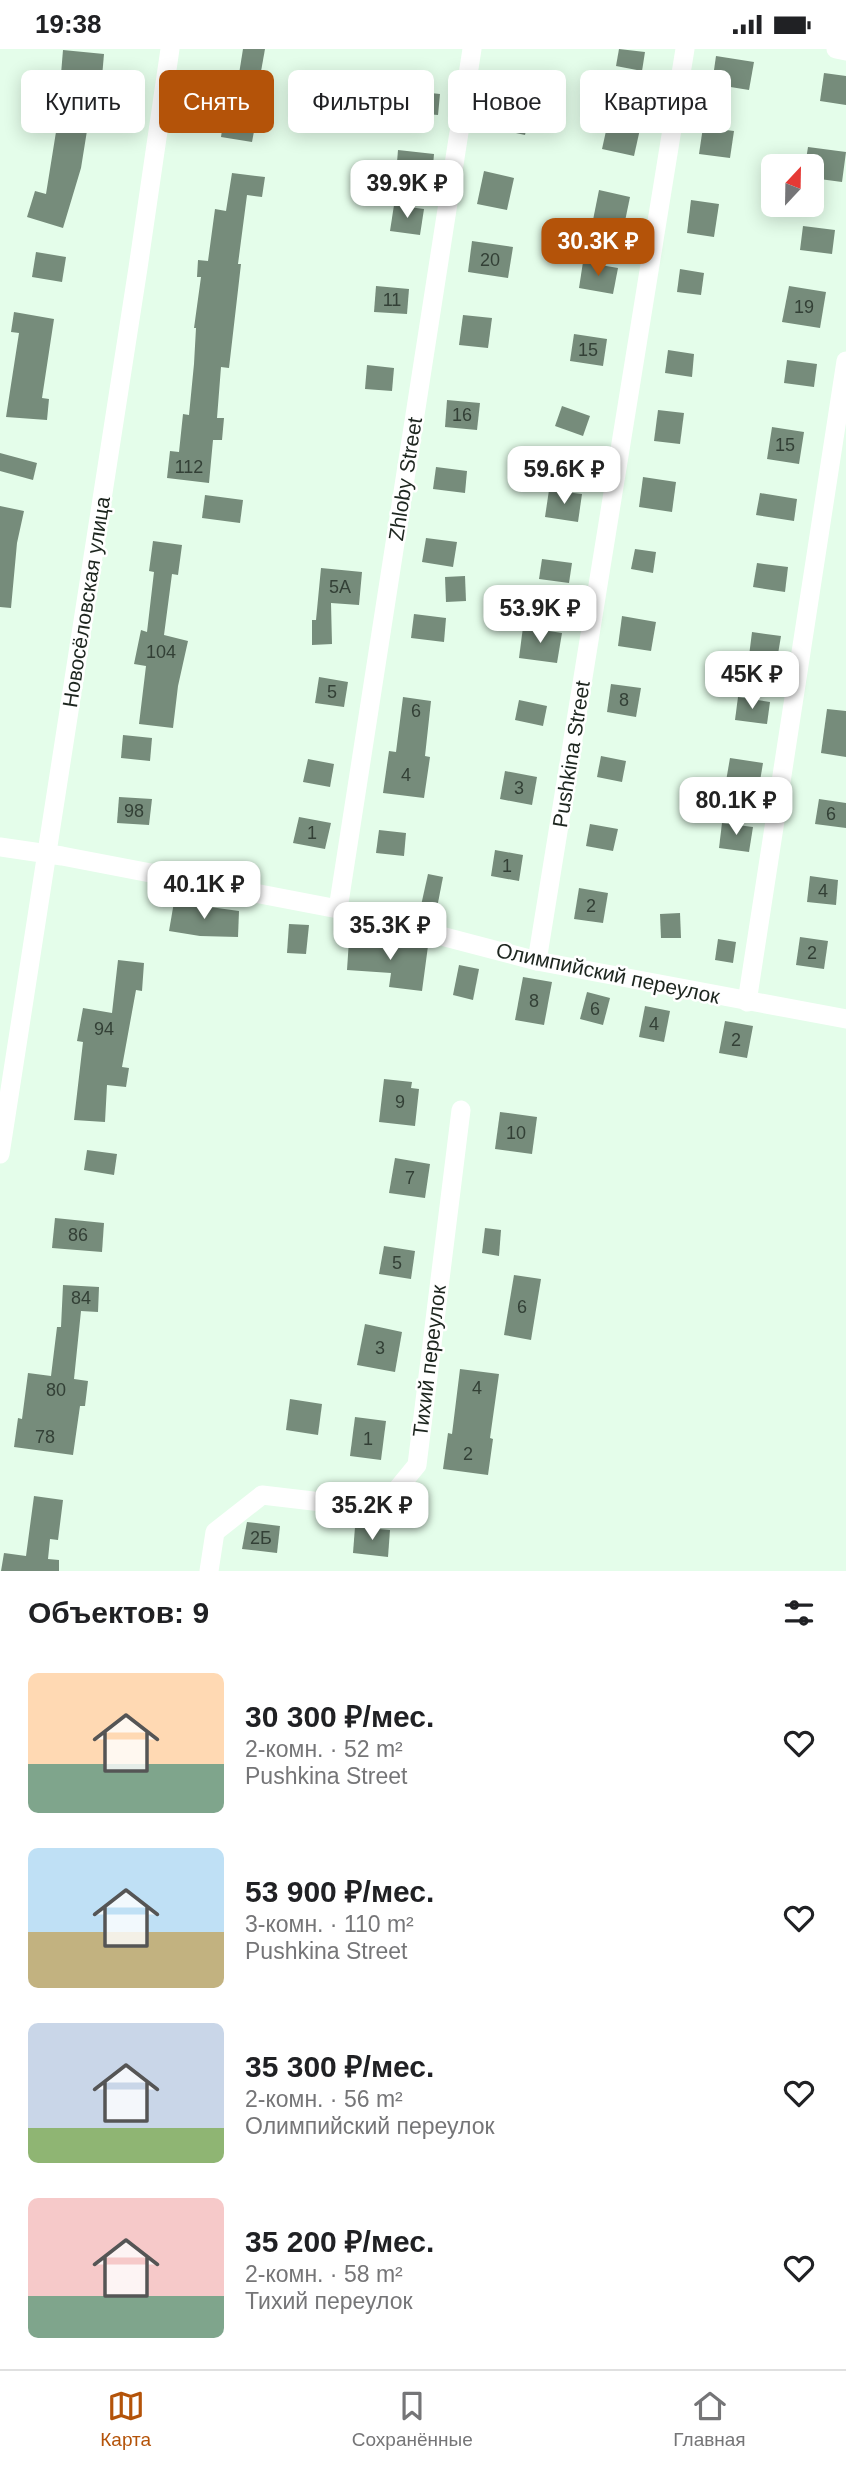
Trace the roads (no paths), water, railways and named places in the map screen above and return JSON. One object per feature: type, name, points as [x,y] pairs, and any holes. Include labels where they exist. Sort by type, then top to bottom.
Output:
[{"type":"street","name":"Новосёловская улица","points":[[0,1154],[170,49]]},
{"type":"street","name":"Zhloby Street","points":[[338,909],[472,49]]},
{"type":"street","name":"Pushkina Street","points":[[537,961],[685,49]]},
{"type":"street","points":[[836,49],[846,51]]},
{"type":"street","points":[[747,1002],[846,361]]},
{"type":"street","name":"Олимпийский переулок","points":[[0,847],[47,853],[338,909],[537,961],[846,1019]]},
{"type":"street","name":"Тихий переулок","points":[[209,1571],[215,1532],[262,1495],[381,1509],[416,1465],[461,1110]]}]
